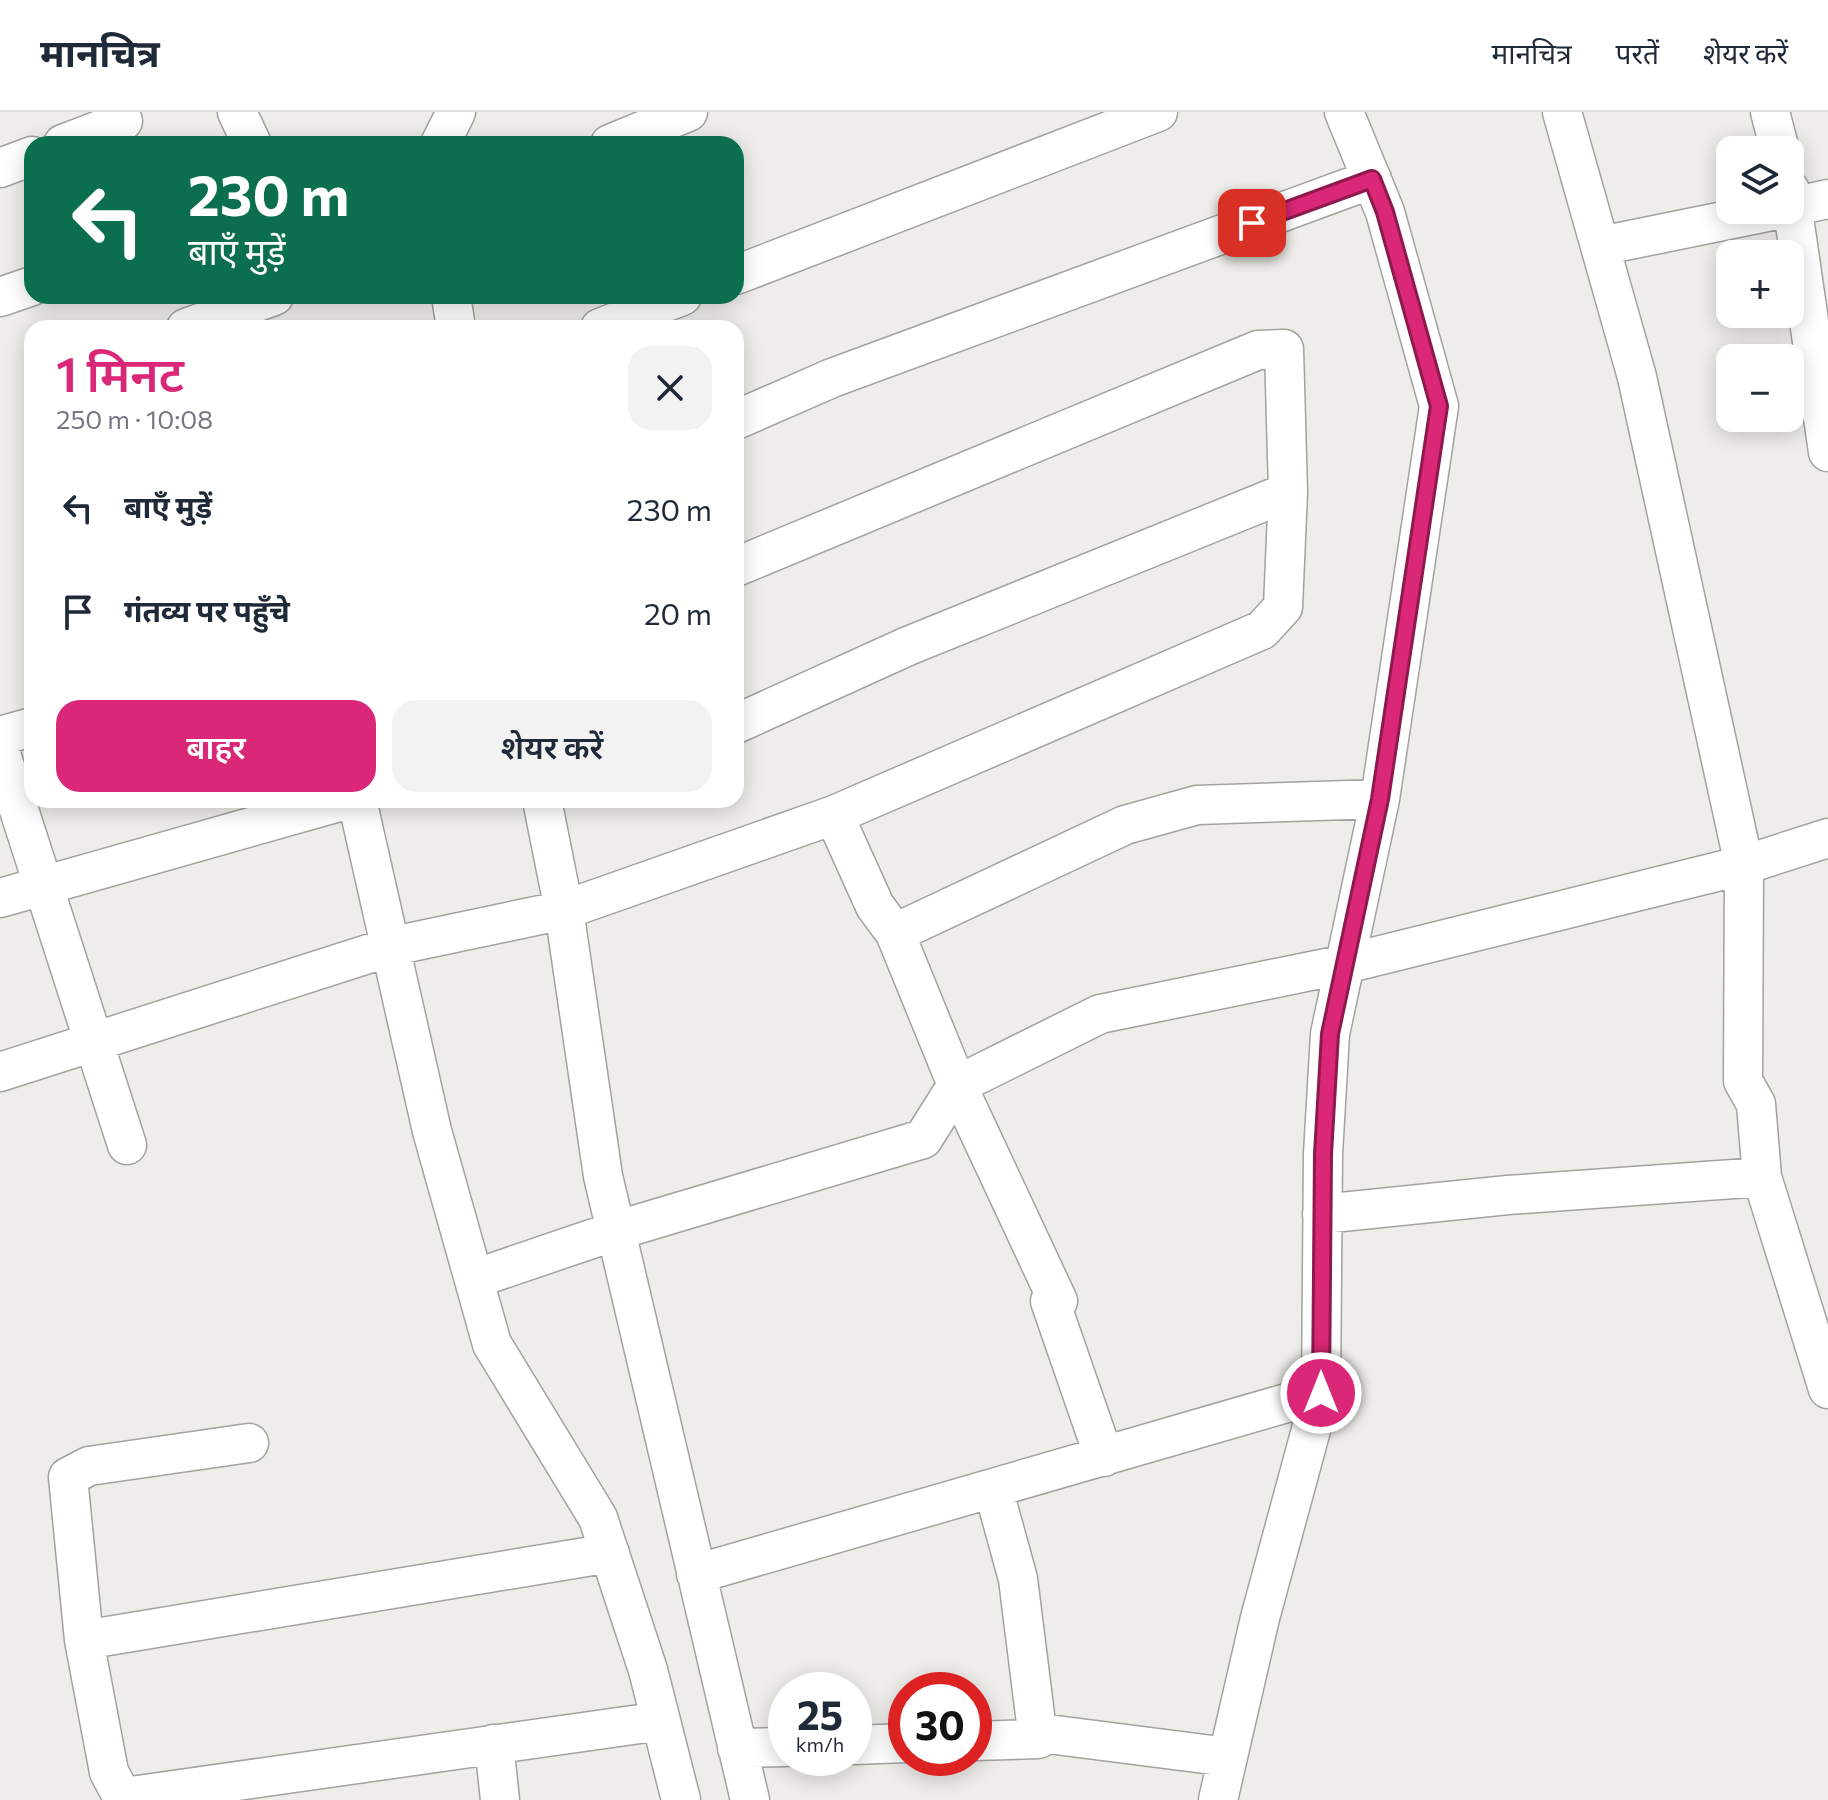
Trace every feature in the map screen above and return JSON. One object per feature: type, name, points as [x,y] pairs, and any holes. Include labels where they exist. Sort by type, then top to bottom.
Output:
[{"type":"street","points":[[237,112],[248,136]]},
{"type":"street","points":[[444,136],[456,112]]},
{"type":"street","points":[[630,136],[688,112]]},
{"type":"street","points":[[744,272],[1158,112]]},
{"type":"street","points":[[1218,1800],[1260,1618],[1321,1393],[1322,1214],[1330,1034],[1380,799],[1439,406],[1385,212],[1344,112]]},
{"type":"street","points":[[1770,112],[1776,136]]},
{"type":"street","points":[[1572,114],[1600,246],[1637,377],[1744,865],[1743,1081],[1756,1104],[1762,1177],[1828,1389]]},
{"type":"street","points":[[84,136],[123,121]]},
{"type":"street","points":[[0,168],[24,159]]},
{"type":"street","points":[[744,416],[832,378],[1372,179]]},
{"type":"street","points":[[1600,246],[1716,221]]},
{"type":"street","points":[[1799,224],[1828,452]]},
{"type":"street","points":[[0,297],[24,289]]},
{"type":"street","points":[[208,320],[252,304]]},
{"type":"street","points":[[620,320],[662,304]]},
{"type":"street","points":[[0,1072],[393,946],[564,910],[834,815],[1262,630],[1283,607],[1288,492],[1284,349],[1258,350],[744,564]]},
{"type":"street","points":[[744,720],[908,646],[1288,492]]},
{"type":"street","points":[[0,736],[24,729]]},
{"type":"street","points":[[0,751],[127,1145]]},
{"type":"street","points":[[895,933],[1125,825],[1197,805],[1380,799]]},
{"type":"street","points":[[0,898],[317,808]]},
{"type":"street","points":[[359,808],[393,946],[432,1131],[492,1344],[598,1518],[661,1721],[681,1800]]},
{"type":"street","points":[[552,808],[603,1176],[750,1800]]},
{"type":"street","points":[[834,815],[875,906],[895,933],[957,1085],[1058,1301],[1050,1301],[1104,1457]]},
{"type":"street","points":[[474,1279],[615,1231],[923,1139],[957,1085],[1100,1014],[1345,964],[1744,865],[1828,838]]},
{"type":"street","points":[[1322,1214],[1508,1195],[1762,1177]]},
{"type":"street","points":[[696,1574],[1321,1393]]},
{"type":"street","points":[[249,1443],[89,1466],[68,1477],[84,1640],[109,1772],[124,1798],[661,1721]]},
{"type":"street","points":[[993,1488],[1018,1579],[1038,1739]]},
{"type":"street","points":[[84,1640],[610,1553]]},
{"type":"street","points":[[992,1740],[1038,1739],[1048,1734],[1228,1757]]},
{"type":"street","points":[[494,1744],[500,1800]]},
{"type":"street","points":[[737,1748],[768,1747]]},
{"type":"route","points":[[1252,223],[1372,179],[1385,212],[1439,406],[1380,799],[1330,1034],[1323,1154],[1321,1393]]}]
